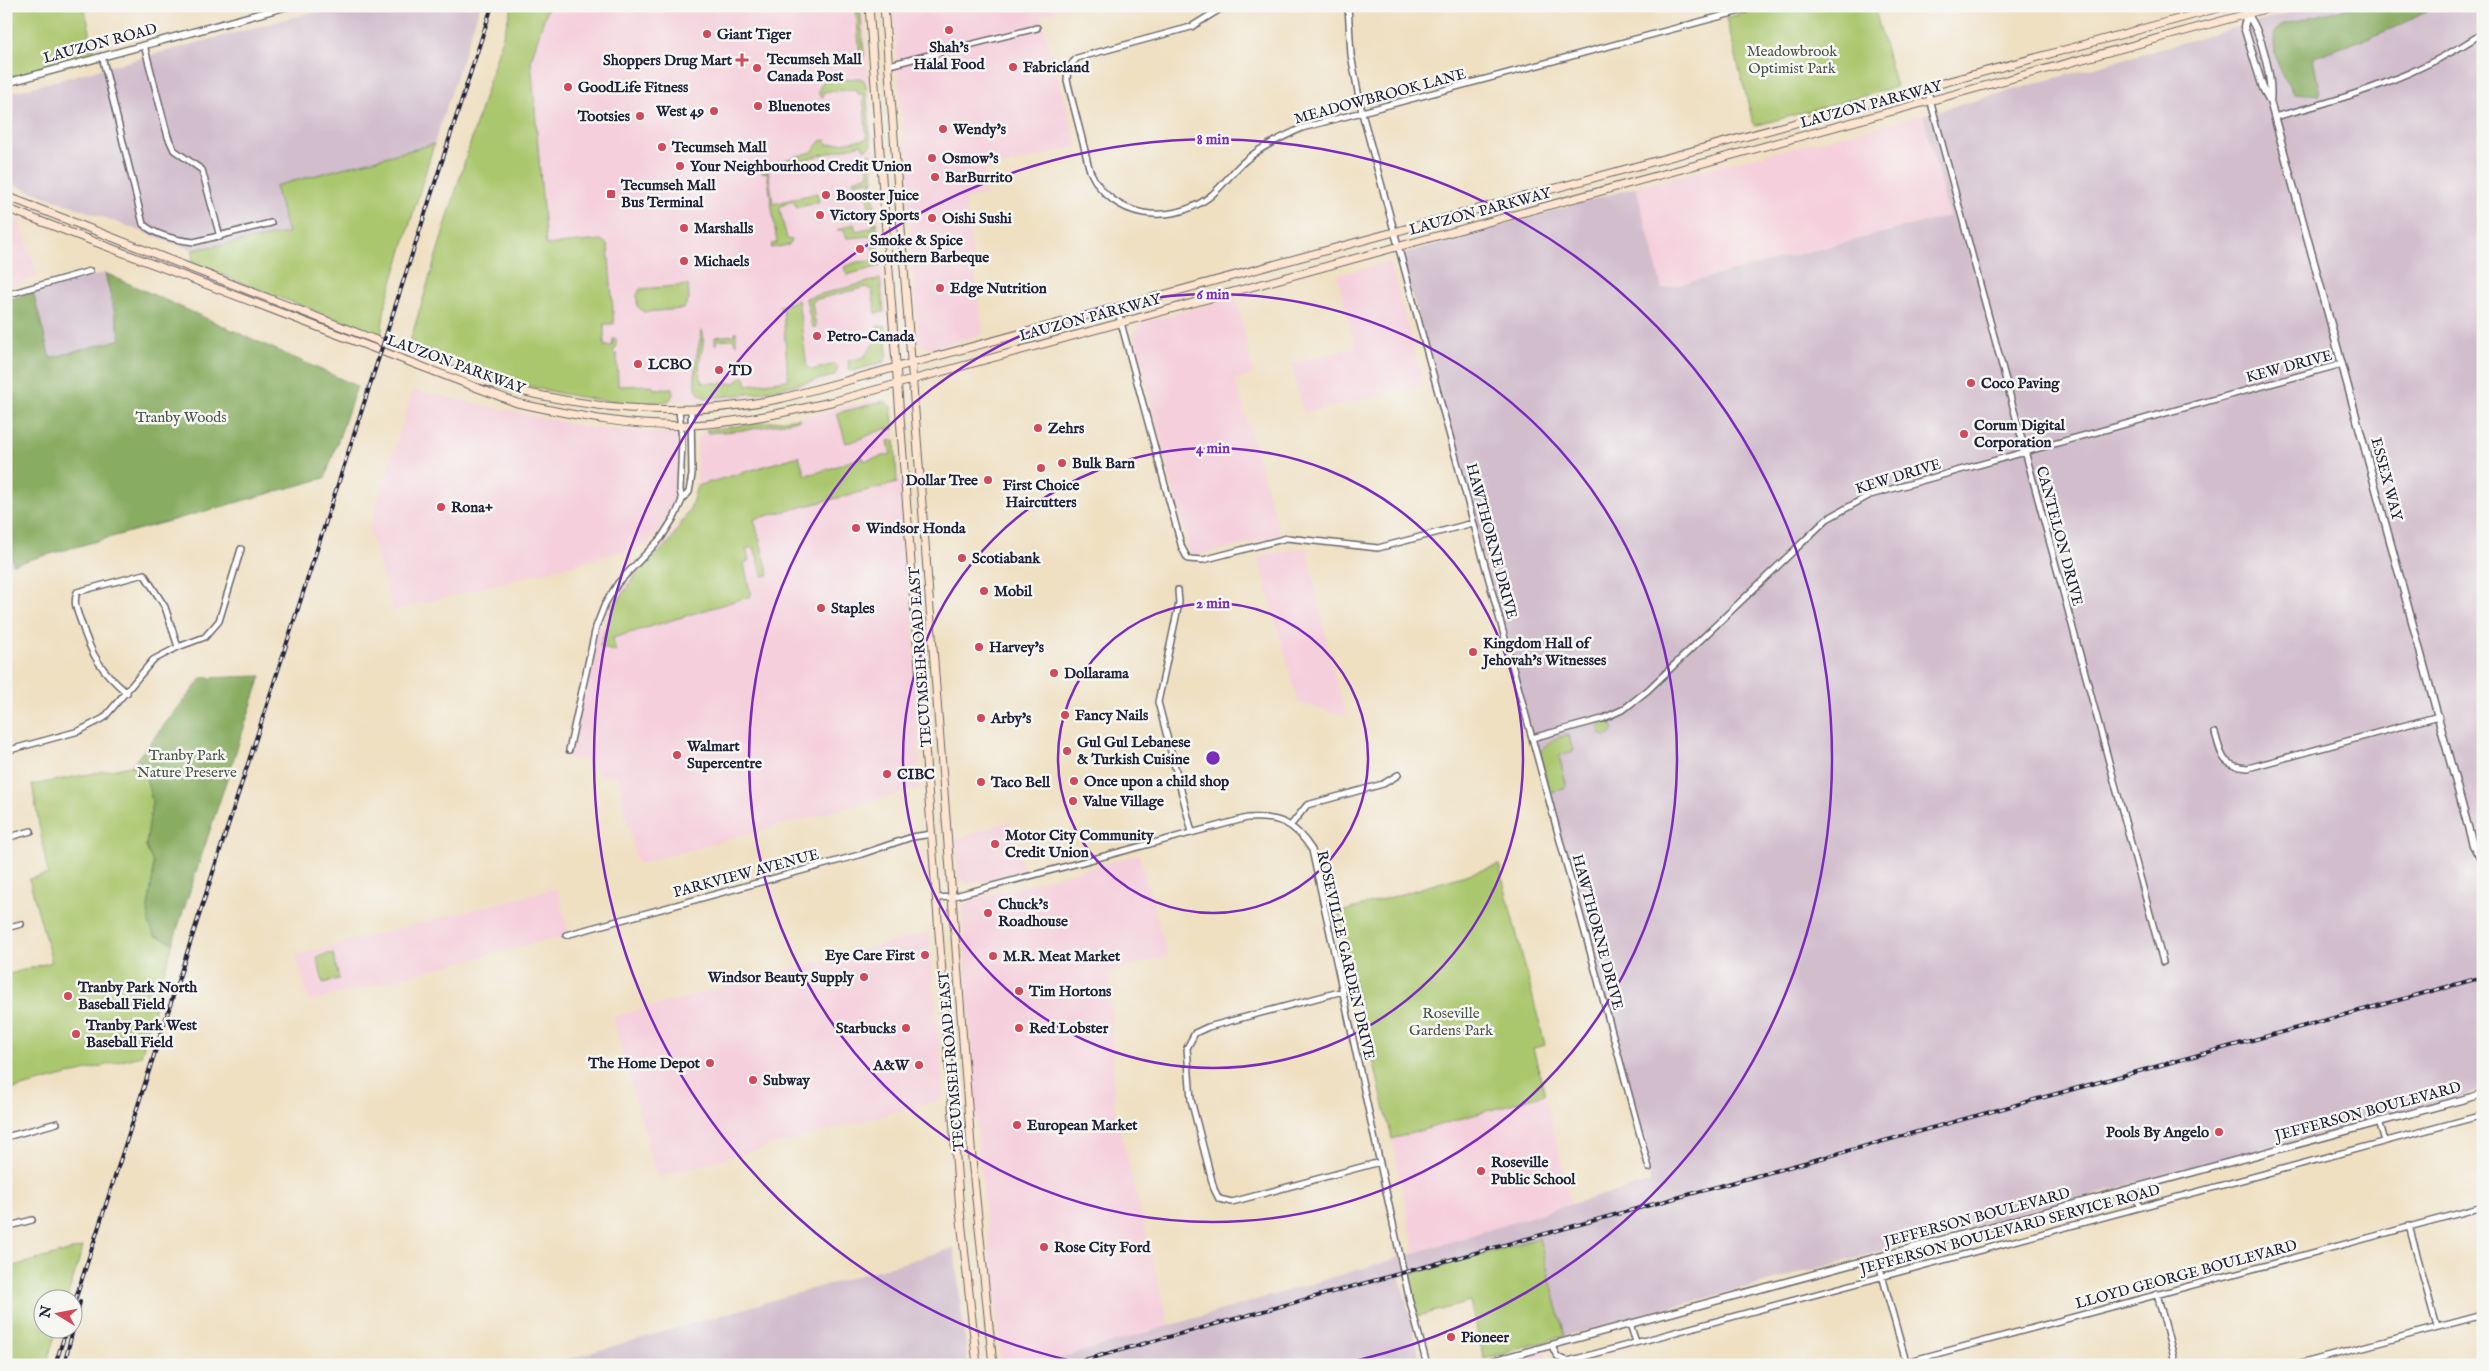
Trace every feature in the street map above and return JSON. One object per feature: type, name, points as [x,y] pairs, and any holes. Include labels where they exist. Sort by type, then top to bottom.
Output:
[{"type":"main road","name":"TECUMSEH ROAD EAST","points":[[869,6],[960,1211],[977,1365]]},
{"type":"main road","name":"TECUMSEH ROAD EAST","points":[[884,6],[976,1209],[993,1365]]},
{"type":"main road","name":"LAUZON PARKWAY","points":[[6,197],[476,378],[517,391],[584,405],[692,410],[758,403],[912,364],[2226,6]]},
{"type":"main road","name":"LAUZON PARKWAY","points":[[6,208],[517,403],[580,417],[692,425],[752,419],[782,413],[914,379],[1931,102],[2246,10],[2276,6]]},
{"type":"main road","points":[[6,184],[6,197]]},
{"type":"street","name":"LAUZON ROAD","points":[[6,83],[288,6]]},
{"type":"street","name":"MEADOWBROOK LANE","points":[[1224,6],[1191,27],[1077,58],[1068,68],[1067,80],[1090,172],[1102,191],[1119,205],[1143,214],[1162,216],[1188,208],[1208,198],[1245,160],[1276,139],[1302,128],[1758,6]]},
{"type":"street","name":"HAWTHORNE DRIVE","points":[[1348,6],[1351,55],[1362,113],[1649,1168]]},
{"type":"street","name":"ESSEX WAY","points":[[2246,10],[2244,27],[2262,88],[2270,101],[2473,845],[2483,863]]},
{"type":"street","name":"ESSEX WAY","points":[[2246,10],[2255,25],[2271,89],[2270,101]]},
{"type":"street","points":[[889,64],[1037,28]]},
{"type":"street","points":[[2274,117],[2347,98],[2390,83],[2450,54],[2483,33]]},
{"type":"street","points":[[144,45],[168,137],[174,150],[202,170],[220,236]]},
{"type":"street","points":[[102,56],[143,224],[152,231],[182,241],[194,242],[271,223]]},
{"type":"street","name":"CANTELON DRIVE","points":[[1927,88],[2163,962]]},
{"type":"street","points":[[6,295],[90,271]]},
{"type":"street","points":[[1117,308],[1182,548],[1188,559],[1203,560],[1287,538],[1378,548],[1474,523]]},
{"type":"street","name":"KEW DRIVE","points":[[1532,738],[1577,728],[1624,709],[1648,690],[1822,524],[1848,505],[1870,495],[2342,364]]},
{"type":"street","points":[[679,410],[680,490],[682,500]]},
{"type":"street","points":[[569,750],[596,627],[605,604],[618,583],[661,538],[675,516],[682,500],[689,492],[692,475],[692,410]]},
{"type":"street","points":[[6,751],[79,731],[104,718],[153,660],[178,647],[205,637],[219,621],[241,549]]},
{"type":"street","points":[[127,693],[107,676],[89,650],[74,600],[77,592],[144,574],[165,607],[178,647]]},
{"type":"street","points":[[1178,590],[1180,603],[1158,702],[1192,832]]},
{"type":"street","points":[[2214,733],[2223,759],[2233,767],[2248,768],[2439,716]]},
{"type":"street","points":[[1291,825],[1307,805],[1383,784],[1398,775]]},
{"type":"street","name":"ROSEVILLE GARDEN DRIVE","points":[[937,898],[951,896],[1247,818],[1269,817],[1291,825],[1303,836],[1312,850],[1410,1302],[1427,1365]]},
{"type":"street","points":[[6,838],[31,831]]},
{"type":"street","name":"PARKVIEW AVENUE","points":[[566,935],[859,855],[912,837],[932,834]]},
{"type":"street","points":[[6,928],[21,924]]},
{"type":"street","points":[[1342,991],[1208,1027],[1195,1033],[1187,1048],[1191,1100],[1214,1189],[1219,1200],[1232,1202],[1380,1162]]},
{"type":"street","name":"JEFFERSON BOULEVARD","points":[[1478,1365],[2483,1094]]},
{"type":"street","name":"JEFFERSON BOULEVARD SERVICE ROAD","points":[[1552,1345],[1555,1354],[1560,1360],[1568,1361],[2483,1115]]},
{"type":"street","points":[[2379,1121],[2385,1142]]},
{"type":"street","points":[[6,1136],[57,1123]]},
{"type":"street","points":[[2135,1187],[2139,1208]]},
{"type":"street","name":"LLOYD GEORGE BOULEVARD","points":[[1895,1365],[2483,1207]]},
{"type":"street","points":[[6,1227],[32,1220]]},
{"type":"street","points":[[2410,1226],[2437,1327]]},
{"type":"street","points":[[1877,1257],[1906,1362]]},
{"type":"street","points":[[2158,1294],[2176,1365]]},
{"type":"street","points":[[2296,1365],[2483,1315]]},
{"type":"street","points":[[1630,1324],[1636,1342]]},
{"type":"shaded area","points":[[336,6],[480,6],[434,144],[276,186],[288,233],[193,250],[6,182],[6,94]]},
{"type":"shaded area","points":[[548,6],[863,6],[889,354],[885,364],[794,390],[714,402],[670,400],[672,397],[671,388],[654,389],[651,385],[618,386],[613,346],[604,346],[604,324],[614,323],[608,245],[601,240],[546,245],[531,60]]},
{"type":"shaded area","points":[[893,6],[1053,6],[1055,11],[1040,16],[1078,146],[984,171],[985,194],[965,200],[983,334],[930,349],[920,344],[918,336]]},
{"type":"shaded area","points":[[2314,6],[2483,6],[2483,1090],[1565,1336],[1538,1238],[1400,1277],[1422,1365],[1037,1365],[1415,1253],[1571,1204],[1650,1182],[1649,1168],[1401,254],[1636,187],[1662,289],[1949,216],[1923,115]]},
{"type":"shaded area","points":[[1923,115],[1949,216],[1661,289],[1636,187]]},
{"type":"shaded area","points":[[6,216],[19,220],[38,277],[6,287]]},
{"type":"shaded area","points":[[1390,262],[1424,386],[1304,413],[1291,364],[1355,347],[1337,275]]},
{"type":"shaded area","points":[[105,273],[122,339],[50,358],[33,292]]},
{"type":"shaded area","points":[[1236,297],[1254,374],[1235,380],[1281,535],[1191,557],[1133,333],[1142,323]]},
{"type":"shaded area","points":[[413,390],[585,427],[680,435],[680,489],[676,508],[645,546],[393,611],[369,530]]},
{"type":"shaded area","points":[[882,398],[892,406],[899,482],[908,480],[920,788],[637,864],[617,775],[600,776],[587,760],[567,758],[596,627],[603,627],[615,598],[629,580],[667,541],[687,510],[694,496],[697,479],[697,442],[700,435],[707,429],[790,420]]},
{"type":"shaded area","points":[[6,539],[14,564],[6,567]]},
{"type":"shaded area","points":[[1307,547],[1331,663],[1346,716],[1298,703],[1258,556]]},
{"type":"shaded area","points":[[1010,821],[1023,870],[969,885],[959,877],[956,839]]},
{"type":"shaded area","points":[[1139,854],[1168,956],[1110,972],[1114,1104],[1169,1326],[1037,1365],[1014,1365],[1001,1359],[977,1135],[962,909],[967,901]]},
{"type":"shaded area","points":[[557,888],[569,934],[309,1002],[296,955]]},
{"type":"shaded area","points":[[929,932],[944,1099],[657,1177],[613,1017]]},
{"type":"shaded area","name":"Roseville Public School","points":[[1545,1094],[1571,1204],[1415,1253],[1392,1139]]},
{"type":"shaded area","points":[[954,1248],[968,1365],[548,1365]]},
{"type":"shaded area","points":[[1545,1350],[1549,1365],[1492,1365]]},
{"type":"green space","points":[[6,6],[84,6],[96,57],[6,83]]},
{"type":"green space","points":[[512,6],[548,6],[531,60],[546,245],[601,240],[608,245],[614,324],[604,324],[604,346],[612,346],[613,339],[616,339],[616,348],[613,352],[615,355],[617,354],[618,386],[652,385],[654,389],[672,388],[673,394],[670,400],[652,403],[632,403],[566,394],[487,373],[409,345]]},
{"type":"green space","points":[[856,6],[860,6],[864,56],[860,59]]},
{"type":"green space","name":"Meadowbrook Optimist Park","points":[[1768,6],[1874,6],[1896,87],[1754,126],[1726,18]]},
{"type":"green space","points":[[2354,6],[2435,6],[2391,29],[2313,57],[2320,95],[2293,93],[2278,64],[2274,48],[2275,31],[2284,24]]},
{"type":"green space","points":[[863,79],[866,85],[871,146],[864,150],[862,144],[768,169],[773,204],[817,193],[819,202],[796,208],[795,203],[789,202],[779,207],[787,239],[792,240],[789,245],[771,248],[772,244],[777,243],[767,172],[762,173],[761,170],[764,166],[812,152],[821,141],[826,140],[827,145],[867,139],[863,94],[858,94],[857,89],[823,92],[823,97],[819,95],[820,86],[824,81]]},
{"type":"green space","points":[[434,144],[385,306],[381,336],[192,264],[193,250],[288,233],[275,186]]},
{"type":"green space","points":[[871,153],[873,183],[870,183],[868,180],[854,183],[853,180],[869,175],[865,157]]},
{"type":"green space","points":[[873,192],[875,211],[870,209],[866,193]]},
{"type":"green space","points":[[876,220],[880,266],[847,275],[844,267],[857,262],[874,261],[872,236],[847,238],[844,230],[837,230],[854,224],[856,231],[873,227],[873,221]]},
{"type":"green space","name":"Tranby Woods","points":[[105,273],[357,386],[325,478],[14,564],[6,539],[6,300],[33,292],[50,358],[121,339]]},
{"type":"green space","points":[[880,279],[884,312],[876,313],[872,290],[866,287],[814,300],[812,303],[816,327],[812,327],[806,298]]},
{"type":"green space","points":[[688,285],[689,300],[683,309],[644,312],[637,306],[637,295],[640,289]]},
{"type":"green space","points":[[798,300],[807,367],[812,370],[835,364],[838,368],[834,376],[759,393],[709,398],[701,396],[697,390],[695,370],[702,330],[703,343],[699,370],[703,383],[735,383],[742,377],[745,378],[747,385],[788,380],[783,309],[778,307]]},
{"type":"green space","points":[[878,326],[885,326],[887,354],[884,362],[853,371],[850,370],[848,361],[864,357],[877,339],[876,329]]},
{"type":"green space","points":[[736,331],[736,344],[733,339],[718,340],[717,345],[715,344],[715,337],[734,335]]},
{"type":"green space","points":[[885,401],[891,407],[894,429],[889,430],[888,428],[846,443],[837,413]]},
{"type":"green space","points":[[799,418],[799,420],[747,430],[708,433],[706,430]]},
{"type":"green space","points":[[895,440],[897,483],[754,519],[769,575],[763,576],[754,547],[746,549],[749,561],[744,563],[751,596],[613,638],[616,652],[600,647],[613,607],[635,576],[671,540],[691,507],[697,486],[799,456],[805,475],[812,474],[863,457],[864,461],[891,454],[888,441]]},
{"type":"green space","name":"Tranby Park Nature Preserve","points":[[261,676],[173,942],[155,936],[149,924],[148,908],[153,863],[146,847],[152,801],[145,773],[131,766],[202,678]]},
{"type":"green space","points":[[1603,722],[1609,722],[1613,729],[1609,736],[1603,736],[1599,732],[1599,726]]},
{"type":"green space","points":[[1568,735],[1573,751],[1559,756],[1566,784],[1564,789],[1551,792],[1542,764],[1543,749],[1556,739]]},
{"type":"green space","points":[[131,766],[145,773],[152,801],[146,847],[153,863],[148,908],[155,936],[173,942],[141,1056],[6,1091],[6,975],[52,962],[29,879],[48,874],[32,785]]},
{"type":"green space","name":"Roseville Gardens Park","points":[[1499,865],[1545,1045],[1533,1048],[1545,1094],[1392,1139],[1338,913]]},
{"type":"green space","points":[[333,953],[339,979],[323,983],[317,957]]},
{"type":"green space","points":[[1539,1238],[1565,1336],[1484,1359],[1470,1302],[1418,1316],[1408,1275]]},
{"type":"green space","points":[[83,1247],[70,1288],[32,1288],[32,1338],[54,1338],[46,1365],[6,1365],[6,1268]]},
{"type":"railway","points":[[79,1288],[492,6]]},
{"type":"railway","points":[[1066,1365],[2483,977]]},
{"type":"railway","points":[[55,1365],[64,1338]]},
{"type":"railway","points":[[64,1365],[71,1338]]},
{"type":"place","name":"Shah's Halal Food","points":[[949,30]]},
{"type":"place","name":"Giant Tiger","points":[[707,34]]},
{"type":"place","name":"Shoppers Drug Mart","points":[[742,60]]},
{"type":"place","name":"Fabricland","points":[[1013,67]]},
{"type":"place","name":"Tecumseh Mall Canada Post","points":[[757,68]]},
{"type":"place","name":"GoodLife Fitness","points":[[568,87]]},
{"type":"place","name":"Bluenotes","points":[[758,106]]},
{"type":"place","name":"West 49","points":[[714,111]]},
{"type":"place","name":"Tootsies","points":[[640,116]]},
{"type":"place","name":"Wendy's","points":[[943,129]]},
{"type":"place","name":"Tecumseh Mall","points":[[662,147]]},
{"type":"place","name":"Osmow's","points":[[932,158]]},
{"type":"place","name":"Your Neighbourhood Credit Union","points":[[680,166]]},
{"type":"place","name":"BarBurrito","points":[[935,177]]},
{"type":"place","name":"Tecumseh Mall Bus Terminal","points":[[611,194]]},
{"type":"place","name":"Booster Juice","points":[[826,195]]},
{"type":"place","name":"Victory Sports","points":[[820,215]]},
{"type":"place","name":"Oishi Sushi","points":[[932,218]]},
{"type":"place","name":"Marshalls","points":[[684,228]]},
{"type":"place","name":"Smoke & Spice Southern Barbeque","points":[[860,249]]},
{"type":"place","name":"Michaels","points":[[684,261]]},
{"type":"place","name":"Edge Nutrition","points":[[940,288]]},
{"type":"place","name":"Petro-Canada","points":[[817,336]]},
{"type":"place","name":"LCBO","points":[[638,364]]},
{"type":"place","name":"TD","points":[[719,370]]},
{"type":"place","name":"Coco Paving","points":[[1971,383]]},
{"type":"place","name":"Zehrs","points":[[1038,428]]},
{"type":"place","name":"Corum Digital Corporation","points":[[1964,434]]},
{"type":"place","name":"Bulk Barn","points":[[1062,463]]},
{"type":"place","name":"First Choice Haircutters","points":[[1041,468]]},
{"type":"place","name":"Dollar Tree","points":[[988,480]]},
{"type":"place","name":"Rona+","points":[[441,507]]},
{"type":"place","name":"Windsor Honda","points":[[856,528]]},
{"type":"place","name":"Scotiabank","points":[[962,558]]},
{"type":"place","name":"Mobil","points":[[984,591]]},
{"type":"place","name":"Staples","points":[[821,608]]},
{"type":"place","name":"Harvey's","points":[[979,647]]},
{"type":"place","name":"Kingdom Hall of Jehovah's Witnesses","points":[[1473,652]]},
{"type":"place","name":"Dollarama","points":[[1054,673]]},
{"type":"place","name":"Fancy Nails","points":[[1065,715]]},
{"type":"place","name":"Arby's","points":[[981,718]]},
{"type":"place","name":"Gul Gul Lebanese & Turkish Cuisine","points":[[1067,751]]},
{"type":"place","name":"Walmart Supercentre","points":[[677,755]]},
{"type":"place","name":"CIBC","points":[[887,774]]},
{"type":"place","name":"Once upon a child shop","points":[[1074,781]]},
{"type":"place","name":"Taco Bell","points":[[981,782]]},
{"type":"place","name":"Value Village","points":[[1073,801]]},
{"type":"place","name":"Motor City Community Credit Union","points":[[995,844]]},
{"type":"place","name":"Chuck's Roadhouse","points":[[988,913]]},
{"type":"place","name":"Eye Care First","points":[[925,955]]},
{"type":"place","name":"M.R. Meat Market","points":[[993,956]]},
{"type":"place","name":"Windsor Beauty Supply","points":[[864,977]]},
{"type":"place","name":"Tim Hortons","points":[[1019,991]]},
{"type":"place","name":"Tranby Park North Baseball Field","points":[[68,996]]},
{"type":"place","name":"Starbucks","points":[[906,1028]]},
{"type":"place","name":"Red Lobster","points":[[1019,1028]]},
{"type":"place","name":"Tranby Park West Baseball Field","points":[[76,1034]]},
{"type":"place","name":"The Home Depot","points":[[710,1063]]},
{"type":"place","name":"A&W","points":[[919,1065]]},
{"type":"place","name":"Subway","points":[[753,1080]]},
{"type":"place","name":"European Market","points":[[1017,1125]]},
{"type":"place","name":"Pools By Angelo","points":[[2219,1132]]},
{"type":"place","name":"Roseville Public School","points":[[1481,1171]]},
{"type":"place","name":"Rose City Ford","points":[[1044,1247]]},
{"type":"place","name":"Pioneer","points":[[1451,1337]]}]
